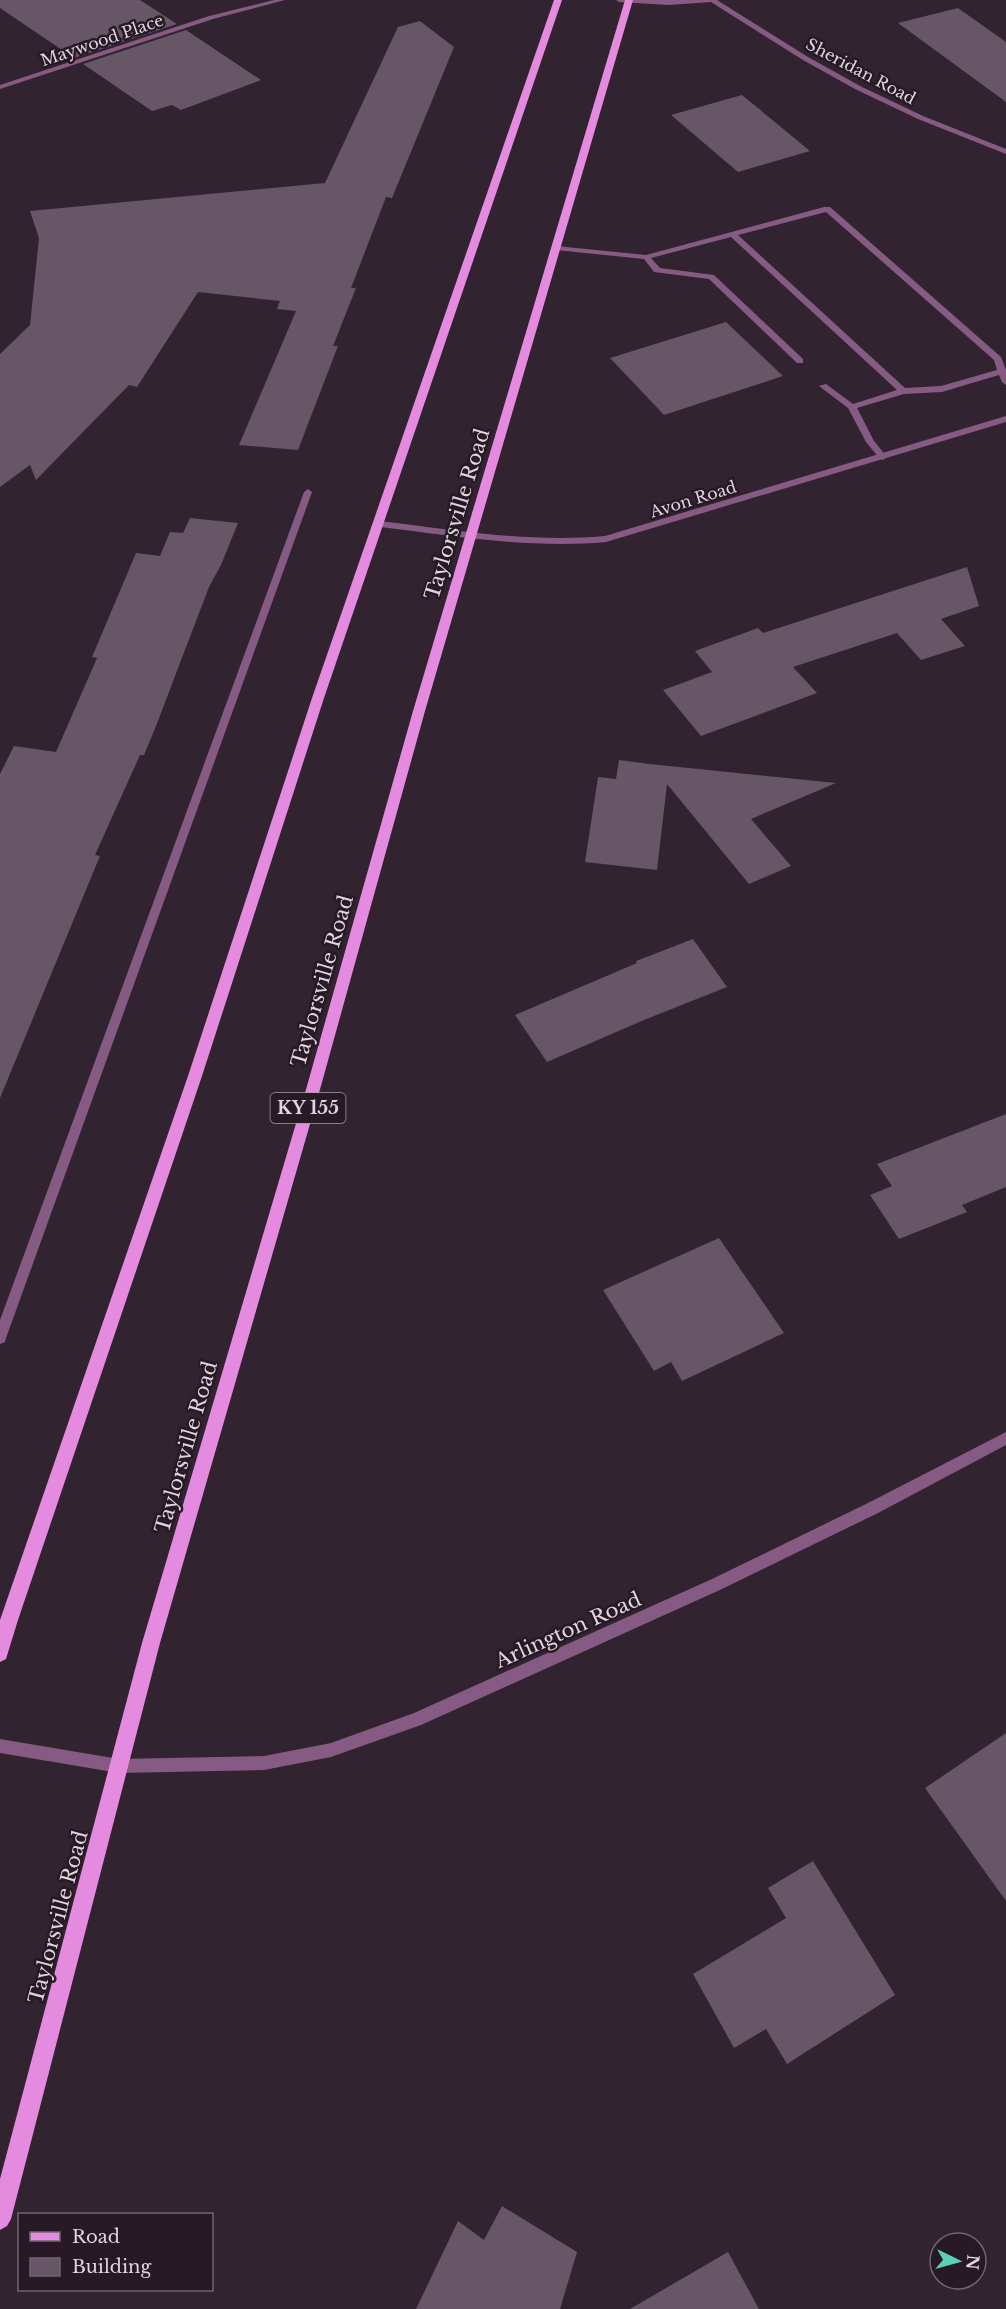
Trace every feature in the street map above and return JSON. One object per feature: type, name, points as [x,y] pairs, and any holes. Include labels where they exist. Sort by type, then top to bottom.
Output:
[{"type":"main road","points":[[0,1653],[13,1608],[195,1076],[318,698],[380,524],[558,0]]},
{"type":"main road","name":"Taylorsville Road","points":[[0,2219],[154,1631],[312,1093],[419,711],[629,0]]},
{"type":"street","name":"Maywood Place","points":[[0,87],[211,17],[282,0]]},
{"type":"street","points":[[619,0],[669,3],[712,0]]},
{"type":"street","name":"Sheridan Road","points":[[712,0],[837,77],[871,95],[961,135],[1006,152]]},
{"type":"street","points":[[556,248],[646,257],[827,209],[998,359],[1006,382]]},
{"type":"street","points":[[732,234],[903,391]]},
{"type":"street","points":[[646,257],[657,270],[704,274],[711,277],[800,361]]},
{"type":"street","points":[[852,407],[903,391],[942,389],[1002,371]]},
{"type":"street","points":[[823,386],[852,407],[870,442],[883,457]]},
{"type":"street","name":"Avon Road","points":[[380,524],[574,543],[606,539],[1006,419]]},
{"type":"street","points":[[0,1338],[308,492]]},
{"type":"street","name":"Arlington Road","points":[[0,1746],[119,1766],[264,1762],[331,1750],[416,1720],[717,1584],[873,1508],[1006,1438]]},
{"type":"building","points":[[0,0],[140,0],[177,24],[74,58],[0,8]]},
{"type":"building","points":[[958,8],[1006,42],[1006,102],[898,23]]},
{"type":"building","points":[[420,21],[454,47],[392,198],[386,197],[351,288],[356,288],[333,346],[338,346],[298,450],[239,445],[296,311],[277,309],[280,301],[198,292],[137,387],[129,385],[36,480],[30,465],[0,487],[0,354],[30,325],[39,238],[30,211],[325,183],[398,27]]},
{"type":"building","points":[[186,30],[261,80],[181,110],[172,105],[152,111],[83,64]]},
{"type":"building","points":[[742,95],[810,151],[738,172],[671,115]]},
{"type":"building","points":[[726,322],[783,376],[664,415],[610,358]]},
{"type":"building","points":[[190,518],[238,523],[221,565],[209,587],[144,755],[140,755],[95,855],[100,856],[0,1098],[0,774],[14,746],[56,752],[97,658],[92,657],[136,553],[160,556],[170,532],[183,533]]},
{"type":"building","points":[[967,567],[979,606],[941,619],[965,646],[921,660],[897,633],[793,667],[817,693],[701,736],[663,690],[712,672],[695,651],[758,628],[763,633]]},
{"type":"building","points":[[619,760],[836,783],[751,819],[791,866],[749,884],[667,784],[657,870],[585,862],[598,777],[616,779]]},
{"type":"building","points":[[693,939],[727,987],[547,1062],[515,1015],[637,963],[636,961]]},
{"type":"building","points":[[1006,1114],[1006,1187],[962,1205],[967,1212],[899,1239],[870,1195],[892,1186],[877,1164]]},
{"type":"building","points":[[719,1238],[784,1333],[682,1381],[671,1362],[654,1371],[603,1290]]},
{"type":"building","points":[[1006,1733],[1006,1901],[925,1788]]},
{"type":"building","points":[[813,1861],[895,1995],[787,2064],[766,2029],[734,2048],[693,1974],[786,1918],[768,1888]]},
{"type":"building","points":[[502,2206],[577,2252],[560,2309],[416,2309],[458,2221],[484,2240]]},
{"type":"building","points":[[728,2252],[759,2309],[630,2309]]}]
